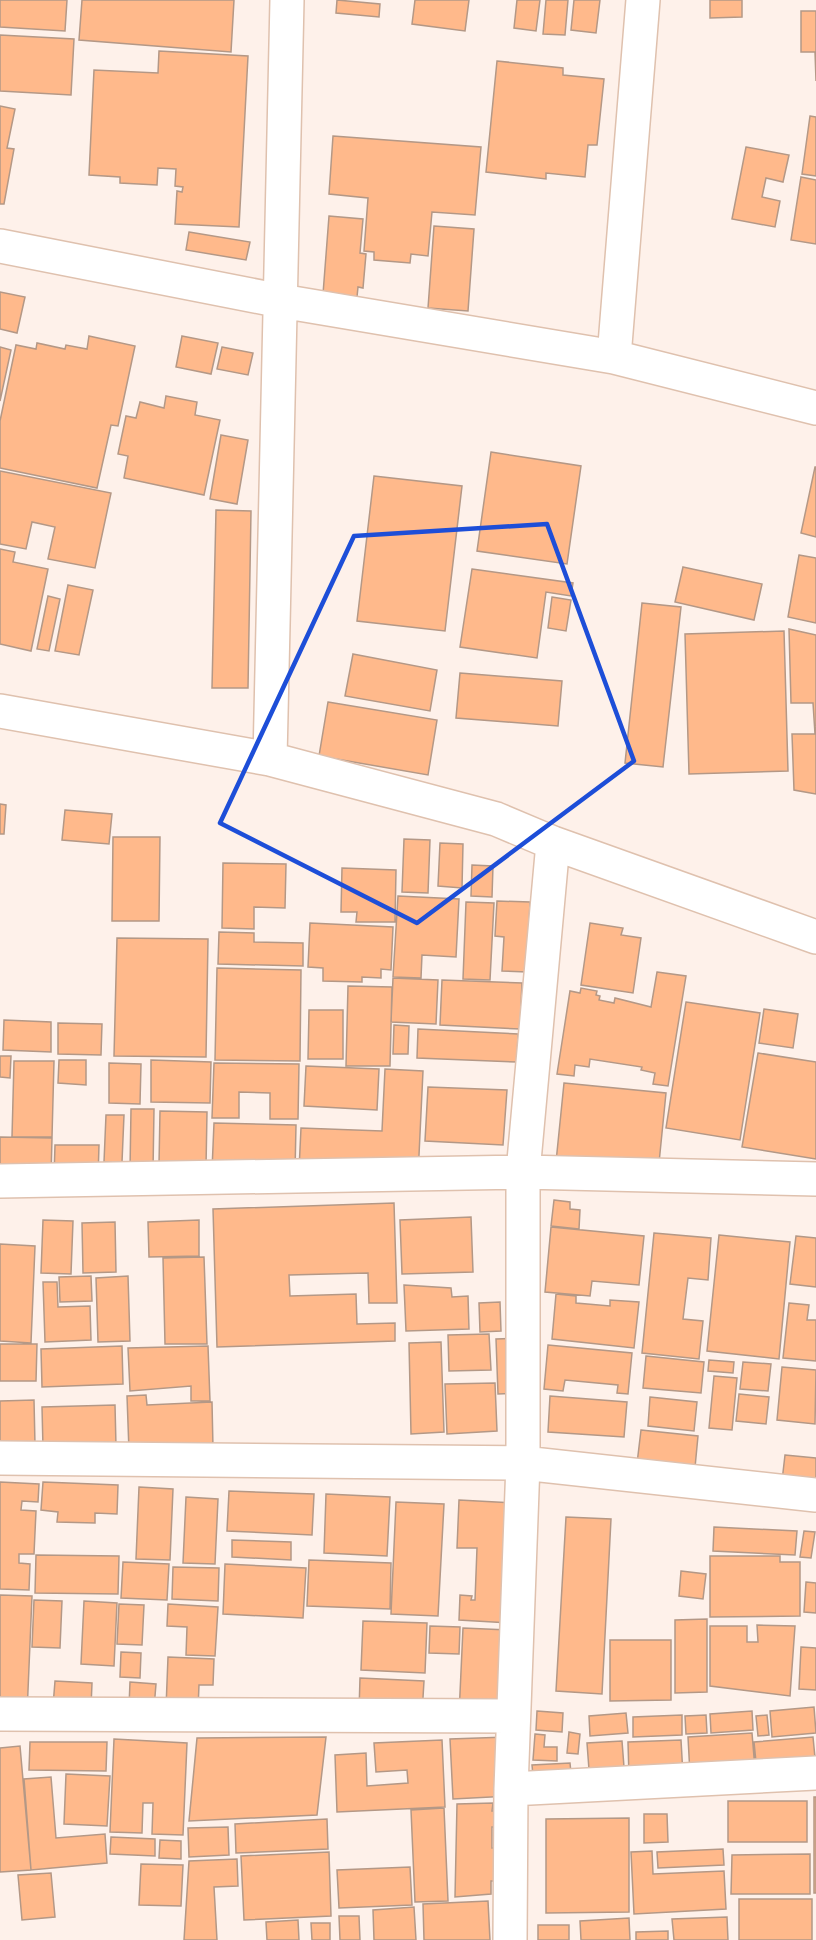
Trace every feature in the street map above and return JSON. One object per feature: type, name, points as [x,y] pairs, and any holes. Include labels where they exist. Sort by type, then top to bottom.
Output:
[{"type":"street","points":[[270,759],[287,0]]},
{"type":"street","points":[[614,357],[643,0]]},
{"type":"street","points":[[0,246],[280,302],[614,357],[816,408]]},
{"type":"street","points":[[0,711],[270,759],[496,819],[553,843],[816,937]]},
{"type":"street","points":[[510,1940],[511,1789],[523,1463],[523,1172],[553,843]]},
{"type":"street","points":[[0,1181],[523,1172],[816,1179]]},
{"type":"street","points":[[0,1458],[523,1463],[816,1495]]},
{"type":"street","points":[[0,1714],[513,1716]]},
{"type":"street","points":[[511,1789],[816,1773]]},
{"type":"highlighted area","points":[[547,524],[634,761],[417,923],[220,823],[354,536]]},
{"type":"building","points":[[0,0],[67,0],[65,31],[0,27]]},
{"type":"building","points":[[82,0],[234,0],[231,52],[79,40]]},
{"type":"building","points":[[337,0],[380,4],[379,17],[336,13]]},
{"type":"building","points":[[415,0],[469,0],[465,31],[412,24]]},
{"type":"building","points":[[517,0],[540,0],[536,31],[514,28]]},
{"type":"building","points":[[546,0],[568,0],[565,35],[543,34]]},
{"type":"building","points":[[574,0],[600,0],[596,33],[571,30]]},
{"type":"building","points":[[710,0],[742,0],[742,17],[710,18]]},
{"type":"building","points":[[801,11],[816,11],[816,81],[815,52],[801,52]]},
{"type":"building","points":[[0,35],[74,39],[71,95],[0,91]]},
{"type":"building","points":[[159,51],[248,56],[239,227],[175,224],[177,191],[182,192],[183,187],[175,186],[176,169],[158,168],[157,185],[120,183],[120,177],[89,175],[94,70],[158,73]]},
{"type":"building","points":[[497,61],[563,68],[563,75],[604,79],[597,145],[588,145],[585,177],[546,173],[546,179],[486,172]]},
{"type":"building","points":[[0,106],[15,109],[7,148],[14,149],[4,204],[0,204]]},
{"type":"building","points":[[810,116],[816,117],[816,176],[802,174]]},
{"type":"building","points":[[333,136],[481,147],[475,215],[432,212],[428,256],[411,254],[410,263],[374,260],[374,252],[364,251],[368,198],[329,194]]},
{"type":"building","points":[[746,147],[789,155],[783,182],[766,178],[762,197],[780,201],[775,227],[732,219]]},
{"type":"building","points":[[801,177],[816,180],[816,244],[791,240]]},
{"type":"building","points":[[329,216],[363,219],[360,253],[366,254],[363,288],[358,287],[357,297],[323,294]]},
{"type":"building","points":[[434,226],[474,229],[468,311],[428,308]]},
{"type":"building","points":[[189,232],[250,242],[246,260],[186,250]]},
{"type":"building","points":[[0,292],[25,297],[17,333],[0,329]]},
{"type":"building","points":[[89,336],[135,346],[118,426],[111,425],[97,488],[0,468],[0,421],[16,345],[36,349],[37,343],[65,349],[66,345],[87,349]]},
{"type":"building","points":[[182,336],[218,343],[211,374],[176,367]]},
{"type":"building","points":[[0,347],[11,350],[0,401]]},
{"type":"building","points":[[222,347],[253,353],[248,375],[217,369]]},
{"type":"building","points":[[166,396],[197,402],[195,415],[220,420],[204,495],[124,478],[128,456],[118,454],[126,416],[136,418],[140,402],[164,408]]},
{"type":"building","points":[[221,435],[248,440],[237,504],[210,499]]},
{"type":"building","points":[[491,452],[581,466],[567,564],[477,551]]},
{"type":"building","points":[[816,467],[816,537],[801,533]]},
{"type":"building","points":[[0,471],[111,493],[95,568],[48,559],[55,527],[32,522],[26,549],[0,544]]},
{"type":"building","points":[[374,476],[462,486],[445,631],[357,621]]},
{"type":"building","points":[[216,510],[251,511],[248,688],[212,688]]},
{"type":"building","points":[[0,549],[15,552],[13,562],[48,569],[31,651],[0,644]]},
{"type":"building","points":[[799,555],[816,558],[816,623],[788,617]]},
{"type":"building","points":[[683,567],[762,584],[754,620],[675,602]]},
{"type":"building","points":[[472,569],[573,583],[571,596],[546,592],[537,658],[460,647]]},
{"type":"building","points":[[68,585],[93,590],[79,655],[55,651]]},
{"type":"building","points":[[48,596],[60,599],[49,651],[37,649]]},
{"type":"building","points":[[552,597],[571,600],[566,631],[548,628]]},
{"type":"building","points":[[642,603],[681,607],[663,767],[625,763]]},
{"type":"building","points":[[789,629],[816,635],[816,794],[794,790],[792,734],[815,734],[813,703],[791,703]]},
{"type":"building","points":[[784,631],[788,771],[689,774],[685,634]]},
{"type":"building","points":[[353,654],[437,670],[430,711],[345,696]]},
{"type":"building","points":[[460,673],[562,681],[558,726],[456,718]]},
{"type":"building","points":[[328,702],[437,720],[428,775],[319,756]]},
{"type":"building","points":[[0,804],[6,805],[4,834],[0,834]]},
{"type":"building","points":[[65,810],[112,814],[109,844],[62,840]]},
{"type":"building","points":[[113,837],[160,837],[159,921],[112,921]]},
{"type":"building","points":[[404,839],[430,840],[428,893],[402,892]]},
{"type":"building","points":[[440,843],[463,844],[462,888],[438,886]]},
{"type":"building","points":[[223,863],[286,864],[285,908],[254,907],[254,929],[222,928]]},
{"type":"building","points":[[472,865],[493,866],[492,897],[471,896]]},
{"type":"building","points":[[342,868],[396,870],[395,922],[356,922],[357,912],[341,912]]},
{"type":"building","points":[[398,896],[459,899],[456,957],[422,955],[421,978],[393,977]]},
{"type":"building","points":[[497,901],[530,902],[527,972],[502,971],[504,937],[495,936]]},
{"type":"building","points":[[466,902],[494,903],[490,980],[463,979]]},
{"type":"building","points":[[310,923],[393,927],[391,970],[381,969],[381,978],[362,977],[362,982],[323,981],[323,968],[308,967]]},
{"type":"building","points":[[590,923],[623,928],[621,935],[641,938],[633,993],[581,985]]},
{"type":"building","points":[[219,932],[254,933],[254,942],[303,943],[303,966],[218,964]]},
{"type":"building","points":[[117,938],[208,939],[206,1057],[114,1056]]},
{"type":"building","points":[[217,968],[301,970],[300,1061],[215,1060]]},
{"type":"building","points":[[657,972],[686,976],[668,1086],[653,1084],[655,1073],[641,1070],[642,1067],[590,1059],[589,1067],[575,1065],[574,1076],[557,1074],[570,991],[580,993],[581,988],[597,991],[596,995],[600,996],[599,1000],[614,1003],[615,998],[651,1007]]},
{"type":"building","points":[[393,978],[438,980],[436,1024],[391,1022]]},
{"type":"building","points":[[442,980],[522,983],[520,1029],[440,1025]]},
{"type":"building","points":[[348,986],[392,987],[390,1066],[346,1066]]},
{"type":"building","points":[[686,1002],[760,1013],[740,1140],[666,1128]]},
{"type":"building","points":[[764,1009],[798,1014],[793,1048],[759,1043]]},
{"type":"building","points":[[309,1010],[343,1010],[343,1059],[308,1059]]},
{"type":"building","points":[[4,1020],[51,1022],[51,1052],[3,1050]]},
{"type":"building","points":[[58,1023],[102,1024],[101,1055],[58,1054]]},
{"type":"building","points":[[394,1025],[409,1026],[408,1054],[393,1054]]},
{"type":"building","points":[[418,1029],[518,1034],[517,1062],[417,1058]]},
{"type":"building","points":[[758,1053],[816,1062],[816,1159],[742,1147]]},
{"type":"building","points":[[0,1056],[11,1056],[10,1078],[0,1077]]},
{"type":"building","points":[[59,1060],[86,1060],[86,1085],[58,1083]]},
{"type":"building","points":[[151,1060],[211,1062],[210,1103],[151,1102]]},
{"type":"building","points":[[14,1061],[54,1061],[52,1137],[12,1137]]},
{"type":"building","points":[[109,1063],[141,1064],[140,1104],[109,1103]]},
{"type":"building","points":[[214,1063],[299,1064],[298,1119],[270,1119],[270,1093],[239,1092],[239,1118],[212,1118]]},
{"type":"building","points":[[306,1066],[379,1069],[377,1110],[304,1106]]},
{"type":"building","points":[[385,1069],[423,1071],[418,1176],[299,1170],[301,1128],[382,1131]]},
{"type":"building","points":[[564,1083],[666,1093],[658,1173],[556,1162]]},
{"type":"building","points":[[428,1087],[507,1090],[503,1145],[425,1141]]},
{"type":"building","points":[[131,1109],[154,1109],[153,1171],[130,1170]]},
{"type":"building","points":[[160,1111],[207,1112],[206,1167],[159,1165]]},
{"type":"building","points":[[106,1115],[124,1115],[122,1162],[104,1162]]},
{"type":"building","points":[[214,1123],[296,1125],[295,1172],[212,1170]]},
{"type":"building","points":[[0,1137],[52,1138],[51,1176],[0,1175]]},
{"type":"building","points":[[55,1145],[99,1145],[98,1178],[54,1177]]},
{"type":"building","points":[[554,1200],[570,1202],[570,1209],[580,1210],[579,1229],[551,1226]]},
{"type":"building","points":[[394,1203],[397,1303],[369,1303],[368,1273],[289,1275],[290,1296],[356,1294],[357,1324],[395,1323],[395,1341],[217,1347],[213,1209]]},
{"type":"building","points":[[471,1217],[473,1272],[402,1274],[400,1220]]},
{"type":"building","points":[[43,1220],[73,1221],[71,1274],[41,1273]]},
{"type":"building","points":[[199,1220],[199,1256],[149,1257],[148,1222]]},
{"type":"building","points":[[115,1222],[116,1272],[83,1273],[82,1223]]},
{"type":"building","points":[[551,1227],[644,1236],[639,1285],[592,1281],[590,1296],[545,1292]]},
{"type":"building","points":[[654,1233],[711,1238],[708,1280],[688,1278],[683,1319],[703,1321],[699,1359],[642,1353]]},
{"type":"building","points":[[719,1235],[790,1242],[779,1359],[707,1351]]},
{"type":"building","points":[[796,1236],[816,1238],[816,1287],[790,1284]]},
{"type":"building","points":[[0,1244],[35,1246],[31,1343],[0,1341]]},
{"type":"building","points":[[204,1257],[207,1344],[165,1344],[163,1258]]},
{"type":"building","points":[[91,1276],[92,1301],[60,1302],[59,1277]]},
{"type":"building","points":[[128,1276],[130,1341],[98,1342],[96,1278]]},
{"type":"building","points":[[43,1282],[57,1282],[58,1307],[90,1306],[91,1340],[45,1342]]},
{"type":"building","points":[[404,1285],[451,1288],[452,1297],[468,1296],[469,1329],[406,1331]]},
{"type":"building","points":[[556,1294],[576,1296],[576,1303],[610,1306],[610,1300],[639,1302],[634,1348],[552,1339]]},
{"type":"building","points":[[500,1302],[501,1331],[480,1332],[479,1303]]},
{"type":"building","points":[[789,1303],[809,1305],[807,1320],[816,1320],[816,1361],[783,1358]]},
{"type":"building","points":[[489,1334],[491,1370],[449,1371],[448,1335]]},
{"type":"building","points":[[526,1338],[528,1393],[498,1394],[496,1339]]},
{"type":"building","points":[[441,1342],[444,1432],[411,1434],[409,1343]]},
{"type":"building","points":[[0,1344],[37,1344],[36,1381],[0,1381]]},
{"type":"building","points":[[548,1345],[632,1353],[628,1394],[617,1393],[618,1385],[565,1380],[563,1391],[544,1389]]},
{"type":"building","points":[[122,1346],[123,1384],[42,1387],[41,1349]]},
{"type":"building","points":[[208,1346],[210,1401],[191,1401],[191,1386],[130,1391],[128,1348]]},
{"type":"building","points":[[646,1356],[704,1362],[701,1393],[643,1388]]},
{"type":"building","points":[[709,1360],[734,1362],[733,1373],[708,1371]]},
{"type":"building","points":[[743,1362],[771,1364],[768,1391],[740,1389]]},
{"type":"building","points":[[782,1367],[816,1370],[815,1424],[777,1420]]},
{"type":"building","points":[[714,1376],[737,1378],[732,1430],[709,1428]]},
{"type":"building","points":[[495,1383],[497,1431],[447,1434],[445,1384]]},
{"type":"building","points":[[739,1394],[769,1397],[766,1424],[736,1421]]},
{"type":"building","points":[[146,1395],[147,1405],[212,1402],[213,1448],[129,1451],[127,1396]]},
{"type":"building","points":[[550,1396],[627,1402],[624,1437],[548,1432]]},
{"type":"building","points":[[650,1397],[697,1402],[694,1431],[648,1426]]},
{"type":"building","points":[[34,1400],[35,1445],[0,1446],[0,1401]]},
{"type":"building","points":[[115,1405],[116,1446],[43,1448],[42,1407]]},
{"type":"building","points":[[641,1430],[698,1436],[694,1478],[636,1472]]},
{"type":"building","points":[[785,1455],[816,1458],[816,1484],[782,1481]]},
{"type":"building","points":[[0,1482],[39,1484],[38,1502],[22,1501],[21,1510],[36,1511],[34,1554],[19,1554],[19,1563],[30,1564],[29,1590],[0,1589]]},
{"type":"building","points":[[43,1482],[118,1485],[117,1514],[95,1513],[95,1523],[57,1522],[58,1512],[41,1510]]},
{"type":"building","points":[[139,1487],[173,1489],[170,1560],[136,1559]]},
{"type":"building","points":[[229,1491],[314,1494],[312,1535],[227,1531]]},
{"type":"building","points":[[326,1494],[390,1497],[387,1556],[324,1553]]},
{"type":"building","points":[[186,1497],[218,1499],[215,1564],[183,1563]]},
{"type":"building","points":[[459,1500],[515,1503],[510,1623],[459,1620],[460,1595],[472,1596],[471,1600],[475,1600],[477,1548],[457,1548]]},
{"type":"building","points":[[396,1502],[444,1504],[438,1616],[391,1614]]},
{"type":"building","points":[[566,1517],[611,1519],[602,1694],[556,1691]]},
{"type":"building","points":[[714,1527],[797,1531],[795,1555],[713,1551]]},
{"type":"building","points":[[804,1531],[815,1532],[811,1558],[800,1557]]},
{"type":"building","points":[[232,1540],[291,1542],[291,1560],[232,1557]]},
{"type":"building","points":[[36,1555],[119,1556],[118,1594],[35,1593]]},
{"type":"building","points":[[710,1556],[780,1556],[780,1562],[800,1562],[800,1616],[710,1617]]},
{"type":"building","points":[[309,1560],[391,1563],[390,1609],[307,1606]]},
{"type":"building","points":[[123,1562],[169,1564],[167,1600],[121,1598]]},
{"type":"building","points":[[225,1564],[306,1568],[303,1618],[223,1614]]},
{"type":"building","points":[[173,1567],[219,1568],[218,1601],[172,1599]]},
{"type":"building","points":[[681,1571],[706,1574],[703,1599],[679,1596]]},
{"type":"building","points":[[806,1582],[816,1583],[816,1613],[804,1612]]},
{"type":"building","points":[[0,1595],[32,1596],[27,1714],[0,1713]]},
{"type":"building","points":[[34,1600],[62,1601],[60,1648],[32,1647]]},
{"type":"building","points":[[84,1601],[117,1603],[114,1666],[81,1664]]},
{"type":"building","points":[[119,1604],[144,1605],[142,1645],[117,1644]]},
{"type":"building","points":[[168,1604],[218,1607],[215,1656],[186,1655],[187,1627],[167,1626]]},
{"type":"building","points":[[707,1619],[707,1692],[675,1693],[675,1620]]},
{"type":"building","points":[[363,1621],[427,1623],[425,1673],[361,1670]]},
{"type":"building","points":[[757,1625],[795,1626],[790,1696],[710,1686],[710,1626],[747,1626],[747,1642],[758,1642]]},
{"type":"building","points":[[430,1626],[460,1627],[459,1654],[429,1653]]},
{"type":"building","points":[[463,1628],[508,1630],[504,1717],[459,1715]]},
{"type":"building","points":[[610,1640],[671,1640],[671,1700],[610,1701]]},
{"type":"building","points":[[801,1647],[816,1648],[816,1690],[799,1689]]},
{"type":"building","points":[[121,1652],[141,1653],[140,1678],[120,1677]]},
{"type":"building","points":[[168,1657],[214,1659],[213,1685],[199,1685],[198,1709],[166,1708]]},
{"type":"building","points":[[360,1678],[424,1681],[422,1714],[359,1711]]},
{"type":"building","points":[[55,1681],[92,1683],[91,1707],[53,1706]]},
{"type":"building","points":[[130,1682],[156,1684],[154,1708],[129,1706]]},
{"type":"building","points":[[814,1707],[816,1733],[772,1737],[770,1711]]},
{"type":"building","points":[[537,1711],[563,1713],[562,1732],[536,1730]]},
{"type":"building","points":[[752,1711],[753,1730],[711,1733],[710,1714]]},
{"type":"building","points":[[626,1713],[628,1733],[590,1736],[589,1716]]},
{"type":"building","points":[[682,1715],[682,1735],[633,1737],[633,1717]]},
{"type":"building","points":[[706,1715],[707,1733],[686,1734],[685,1716]]},
{"type":"building","points":[[767,1715],[769,1735],[758,1736],[756,1716]]},
{"type":"building","points":[[569,1732],[580,1734],[578,1754],[567,1753]]},
{"type":"building","points":[[752,1733],[755,1769],[690,1774],[688,1737]]},
{"type":"building","points":[[535,1734],[545,1735],[544,1747],[557,1747],[557,1761],[533,1760]]},
{"type":"building","points":[[326,1737],[317,1815],[189,1821],[197,1738]]},
{"type":"building","points":[[507,1737],[510,1796],[453,1799],[450,1739]]},
{"type":"building","points":[[813,1737],[816,1768],[757,1772],[754,1742]]},
{"type":"building","points":[[114,1739],[187,1743],[183,1835],[152,1834],[153,1803],[143,1803],[142,1833],[110,1832]]},
{"type":"building","points":[[442,1740],[445,1807],[337,1812],[335,1755],[366,1753],[367,1786],[408,1783],[407,1770],[376,1772],[374,1743]]},
{"type":"building","points":[[681,1740],[683,1775],[629,1777],[628,1742]]},
{"type":"building","points":[[622,1741],[625,1780],[590,1783],[587,1743]]},
{"type":"building","points":[[30,1742],[107,1742],[106,1771],[29,1770]]},
{"type":"building","points":[[20,1746],[31,1870],[0,1872],[0,1748]]},
{"type":"building","points":[[570,1763],[572,1783],[534,1786],[532,1765]]},
{"type":"building","points":[[66,1774],[110,1776],[107,1826],[64,1824]]},
{"type":"building","points":[[51,1777],[56,1838],[105,1834],[107,1863],[31,1870],[24,1779]]},
{"type":"building","points":[[814,1797],[816,1797],[816,1893],[814,1893]]},
{"type":"building","points":[[728,1801],[807,1801],[807,1842],[728,1842]]},
{"type":"building","points":[[493,1803],[492,1811],[506,1811],[506,1827],[492,1827],[492,1848],[503,1848],[503,1881],[491,1881],[491,1894],[455,1897],[457,1804]]},
{"type":"building","points":[[444,1808],[448,1901],[415,1902],[411,1810]]},
{"type":"building","points":[[644,1814],[667,1814],[668,1842],[644,1843]]},
{"type":"building","points":[[629,1818],[629,1912],[546,1913],[546,1819]]},
{"type":"building","points":[[327,1819],[328,1849],[236,1853],[235,1824]]},
{"type":"building","points":[[228,1827],[229,1855],[189,1857],[188,1828]]},
{"type":"building","points":[[111,1837],[155,1839],[155,1856],[110,1854]]},
{"type":"building","points":[[160,1840],[181,1841],[181,1859],[159,1858]]},
{"type":"building","points":[[723,1849],[724,1865],[658,1868],[657,1852]]},
{"type":"building","points":[[652,1851],[653,1874],[724,1871],[726,1909],[634,1914],[631,1852]]},
{"type":"building","points":[[329,1852],[331,1916],[244,1920],[241,1856]]},
{"type":"building","points":[[810,1854],[810,1894],[731,1894],[732,1855]]},
{"type":"building","points":[[237,1859],[238,1886],[214,1887],[217,1940],[184,1940],[189,1861]]},
{"type":"building","points":[[141,1864],[183,1865],[181,1906],[139,1905]]},
{"type":"building","points":[[410,1867],[412,1905],[339,1908],[337,1870]]},
{"type":"building","points":[[51,1873],[55,1917],[22,1920],[18,1875]]},
{"type":"building","points":[[739,1899],[812,1899],[812,1940],[739,1940]]},
{"type":"building","points":[[488,1901],[490,1940],[424,1940],[423,1904]]},
{"type":"building","points":[[414,1907],[416,1940],[374,1940],[373,1910]]},
{"type":"building","points":[[339,1916],[359,1916],[360,1940],[340,1940]]},
{"type":"building","points":[[727,1917],[728,1940],[674,1940],[672,1919]]},
{"type":"building","points":[[629,1918],[630,1940],[581,1940],[580,1921]]},
{"type":"building","points":[[298,1920],[299,1940],[267,1940],[266,1922]]},
{"type":"building","points":[[311,1923],[330,1923],[330,1940],[312,1940]]},
{"type":"building","points":[[538,1925],[569,1925],[569,1940],[538,1940]]},
{"type":"building","points":[[668,1931],[668,1940],[636,1940],[636,1932]]}]
